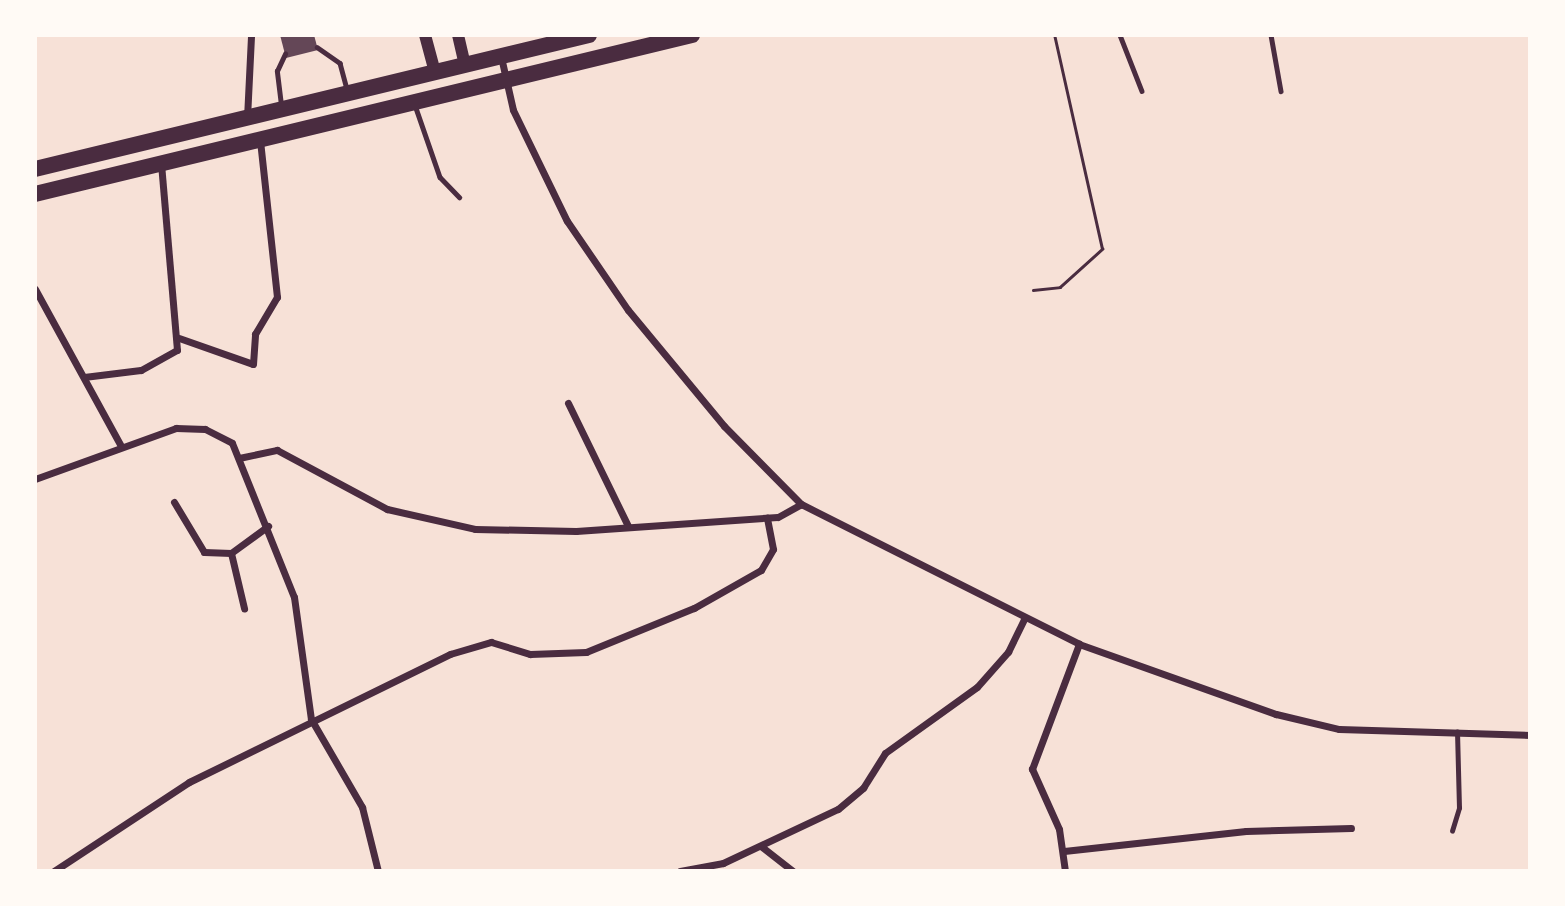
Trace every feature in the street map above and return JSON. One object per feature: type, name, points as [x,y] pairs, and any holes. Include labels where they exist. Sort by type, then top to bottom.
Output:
[{"type":"highway","points":[[35,170],[589,35]]},
{"type":"highway","points":[[35,194],[692,35]]},
{"type":"street","points":[[247,119],[251,35]]},
{"type":"street","points":[[425,35],[435,73]]},
{"type":"street","points":[[458,35],[465,65]]},
{"type":"street","points":[[500,57],[503,81],[567,221],[628,310],[724,426],[801,504],[1024,619],[1080,644],[1276,714],[1339,729],[1530,735]]},
{"type":"street","points":[[179,338],[253,364],[255,334],[277,297],[260,139]]},
{"type":"street","points":[[84,377],[141,370],[167,360],[179,338],[167,274],[160,164]]},
{"type":"street","points":[[35,289],[121,446]]},
{"type":"street","points":[[568,403],[628,526]]},
{"type":"street","points":[[35,479],[176,428],[205,429],[232,443],[268,526],[294,597],[311,719],[362,807],[378,871]]},
{"type":"street","points":[[239,458],[277,450],[421,521],[475,529],[628,526],[767,518],[801,504]]},
{"type":"street","points":[[174,502],[204,552],[231,553],[268,526]]},
{"type":"street","points":[[54,871],[189,782],[311,719],[376,696],[450,654],[491,642],[530,654],[586,652],[694,608],[761,570],[774,549],[767,518]]},
{"type":"street","points":[[231,553],[244,608]]},
{"type":"street","points":[[680,871],[691,870],[762,847],[838,809],[863,788],[885,753],[976,687],[1008,652],[1024,619]]},
{"type":"street","points":[[1065,871],[1064,851],[1032,769],[1080,644]]},
{"type":"street","points":[[1064,851],[1232,832],[1351,828]]},
{"type":"street","points":[[762,847],[793,871]]},
{"type":"lane","points":[[1120,35],[1142,91]]},
{"type":"lane","points":[[1272,35],[1281,91]]},
{"type":"lane","points":[[317,47],[340,64],[349,94]]},
{"type":"lane","points":[[285,54],[277,71],[286,133]]},
{"type":"lane","points":[[414,102],[440,177],[459,197]]},
{"type":"lane","points":[[1452,831],[1459,808],[1457,731]]},
{"type":"path","points":[[1033,290],[1060,287],[1102,248],[1054,35]]},
{"type":"building","points":[[280,35],[314,35],[318,50],[286,58]]}]
